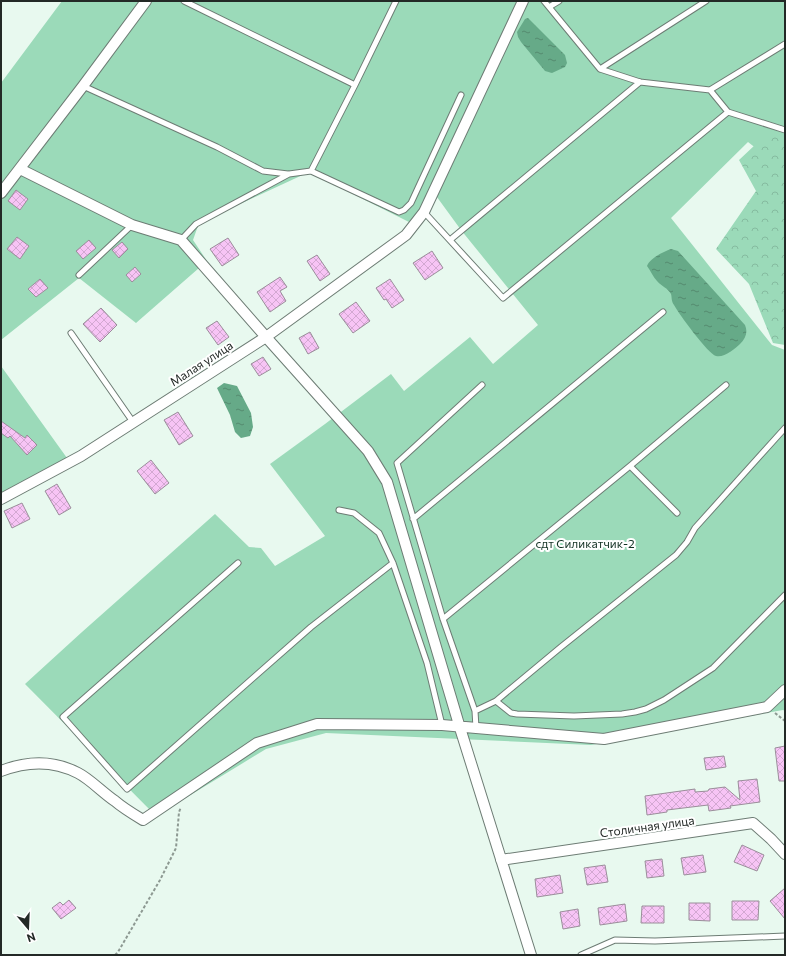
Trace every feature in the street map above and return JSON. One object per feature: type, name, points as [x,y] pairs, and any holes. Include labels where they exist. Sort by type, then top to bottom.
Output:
[{"type":"street","points":[[1,193],[146,1]]},
{"type":"street","name":"Малая улица","points":[[1,499],[81,456],[266,337],[406,235],[424,212],[523,1]]},
{"type":"street","points":[[20,169],[132,225],[181,240],[368,451],[387,482],[460,728],[531,955]]},
{"type":"street","points":[[1,771],[30,763],[55,764],[79,773],[116,802],[143,820],[257,743],[317,724],[442,725],[460,728],[604,739],[767,707],[785,690]]},
{"type":"street","name":"Столичная улица","points":[[501,860],[753,824],[771,839],[785,854]]},
{"type":"lane","points":[[184,1],[355,85]]},
{"type":"lane","points":[[310,171],[355,85],[396,1]]},
{"type":"lane","points":[[544,1],[600,69],[640,82],[710,90],[785,44]]},
{"type":"lane","points":[[549,7],[559,1]]},
{"type":"lane","points":[[600,69],[706,1]]},
{"type":"lane","points":[[450,240],[640,82]]},
{"type":"lane","points":[[83,86],[217,147],[263,171],[289,174],[310,171],[399,212],[404,210],[411,203],[461,96]]},
{"type":"lane","points":[[710,90],[728,112],[785,130]]},
{"type":"lane","points":[[424,212],[503,298],[728,112]]},
{"type":"lane","points":[[181,240],[196,224],[289,174]]},
{"type":"lane","points":[[79,275],[132,225]]},
{"type":"lane","points":[[413,519],[663,312]]},
{"type":"lane","points":[[71,333],[133,422]]},
{"type":"lane","points":[[476,729],[476,711],[443,619],[397,463],[482,385]]},
{"type":"lane","points":[[443,619],[630,466],[726,385]]},
{"type":"lane","points":[[476,711],[496,701],[676,555],[687,542],[695,528],[785,428]]},
{"type":"lane","points":[[630,466],[677,513]]},
{"type":"lane","points":[[339,510],[354,513],[379,533],[393,563],[427,663],[442,725]]},
{"type":"lane","points":[[238,563],[63,717],[127,789],[311,627],[393,563]]},
{"type":"lane","points":[[496,701],[511,713],[517,714],[574,716],[622,714],[646,709],[664,700],[713,668],[785,595]]},
{"type":"lane","points":[[581,955],[615,940],[656,941],[785,936]]},
{"type":"path","points":[[115,955],[156,887],[176,848],[179,812],[181,806]]},
{"type":"green space","name":"сдт Силикатчик-2","points":[[62,1],[785,1],[785,171],[748,142],[671,218],[772,345],[785,350],[785,711],[783,710],[591,745],[326,733],[266,749],[156,816],[25,684],[215,514],[249,547],[261,548],[275,566],[325,536],[270,464],[391,374],[404,391],[470,337],[493,364],[538,325],[461,230],[434,193],[409,222],[309,172],[199,223],[193,240],[207,261],[136,323],[79,278],[1,340],[1,83]]},
{"type":"green space","points":[[772,129],[785,149],[785,345],[773,343],[749,284],[716,249],[756,191],[739,160]]},
{"type":"green space","points":[[1,366],[67,458],[1,493]]},
{"type":"water","points":[[528,18],[565,55],[567,63],[565,67],[552,73],[545,71],[521,42],[517,32],[525,19]]},
{"type":"water","points":[[671,249],[678,251],[745,325],[746,335],[744,339],[729,353],[722,356],[712,354],[677,310],[672,302],[670,292],[659,283],[647,266],[654,258]]},
{"type":"water","points":[[224,383],[237,386],[251,413],[253,427],[250,436],[241,438],[235,432],[230,415],[217,388]]},
{"type":"building","points":[[16,190],[28,199],[20,210],[8,201]]},
{"type":"building","points":[[17,237],[29,246],[20,259],[7,249]]},
{"type":"building","points":[[228,238],[239,255],[222,266],[210,249]]},
{"type":"building","points":[[89,240],[96,248],[83,259],[76,251]]},
{"type":"building","points":[[122,242],[128,249],[119,258],[112,250]]},
{"type":"building","points":[[432,251],[443,268],[425,280],[413,263]]},
{"type":"building","points":[[317,255],[330,274],[320,281],[307,261]]},
{"type":"building","points":[[135,267],[141,274],[132,282],[126,275]]},
{"type":"building","points":[[280,277],[287,287],[280,291],[286,301],[270,312],[257,292]]},
{"type":"building","points":[[40,279],[48,288],[36,297],[28,289]]},
{"type":"building","points":[[390,279],[404,300],[392,308],[386,299],[384,300],[376,288]]},
{"type":"building","points":[[356,302],[370,321],[353,333],[339,314]]},
{"type":"building","points":[[101,308],[117,325],[100,342],[83,324]]},
{"type":"building","points":[[217,321],[229,337],[218,345],[206,328]]},
{"type":"building","points":[[310,332],[319,348],[308,354],[299,338]]},
{"type":"building","points":[[263,357],[271,369],[259,376],[251,364]]},
{"type":"building","points":[[178,412],[193,436],[179,445],[164,420]]},
{"type":"building","points":[[1,421],[25,438],[27,435],[37,445],[27,455],[10,436],[8,438],[1,433]]},
{"type":"building","points":[[151,460],[169,483],[155,494],[137,471]]},
{"type":"building","points":[[57,484],[71,508],[59,515],[45,491]]},
{"type":"building","points":[[22,503],[30,519],[12,528],[4,511]]},
{"type":"building","points":[[785,746],[785,781],[779,781],[775,748]]},
{"type":"building","points":[[724,756],[726,767],[706,770],[704,758]]},
{"type":"building","points":[[757,779],[760,802],[730,806],[731,808],[709,811],[708,805],[667,810],[667,812],[647,815],[645,796],[695,789],[695,792],[708,791],[709,789],[725,787],[740,800],[738,781]]},
{"type":"building","points":[[742,845],[764,855],[757,871],[734,862]]},
{"type":"building","points":[[703,855],[706,872],[684,875],[681,858]]},
{"type":"building","points":[[662,859],[664,876],[647,878],[645,861]]},
{"type":"building","points":[[605,865],[608,882],[587,885],[584,868]]},
{"type":"building","points":[[560,875],[563,893],[537,897],[535,879]]},
{"type":"building","points":[[785,888],[785,919],[770,901]]},
{"type":"building","points":[[69,900],[76,908],[61,919],[52,908],[60,902],[63,905]]},
{"type":"building","points":[[732,901],[759,901],[758,920],[732,920]]},
{"type":"building","points":[[689,903],[710,903],[710,921],[689,920]]},
{"type":"building","points":[[625,904],[627,921],[600,925],[598,908]]},
{"type":"building","points":[[642,906],[664,906],[664,923],[641,923]]},
{"type":"building","points":[[578,909],[580,926],[563,929],[560,912]]}]
